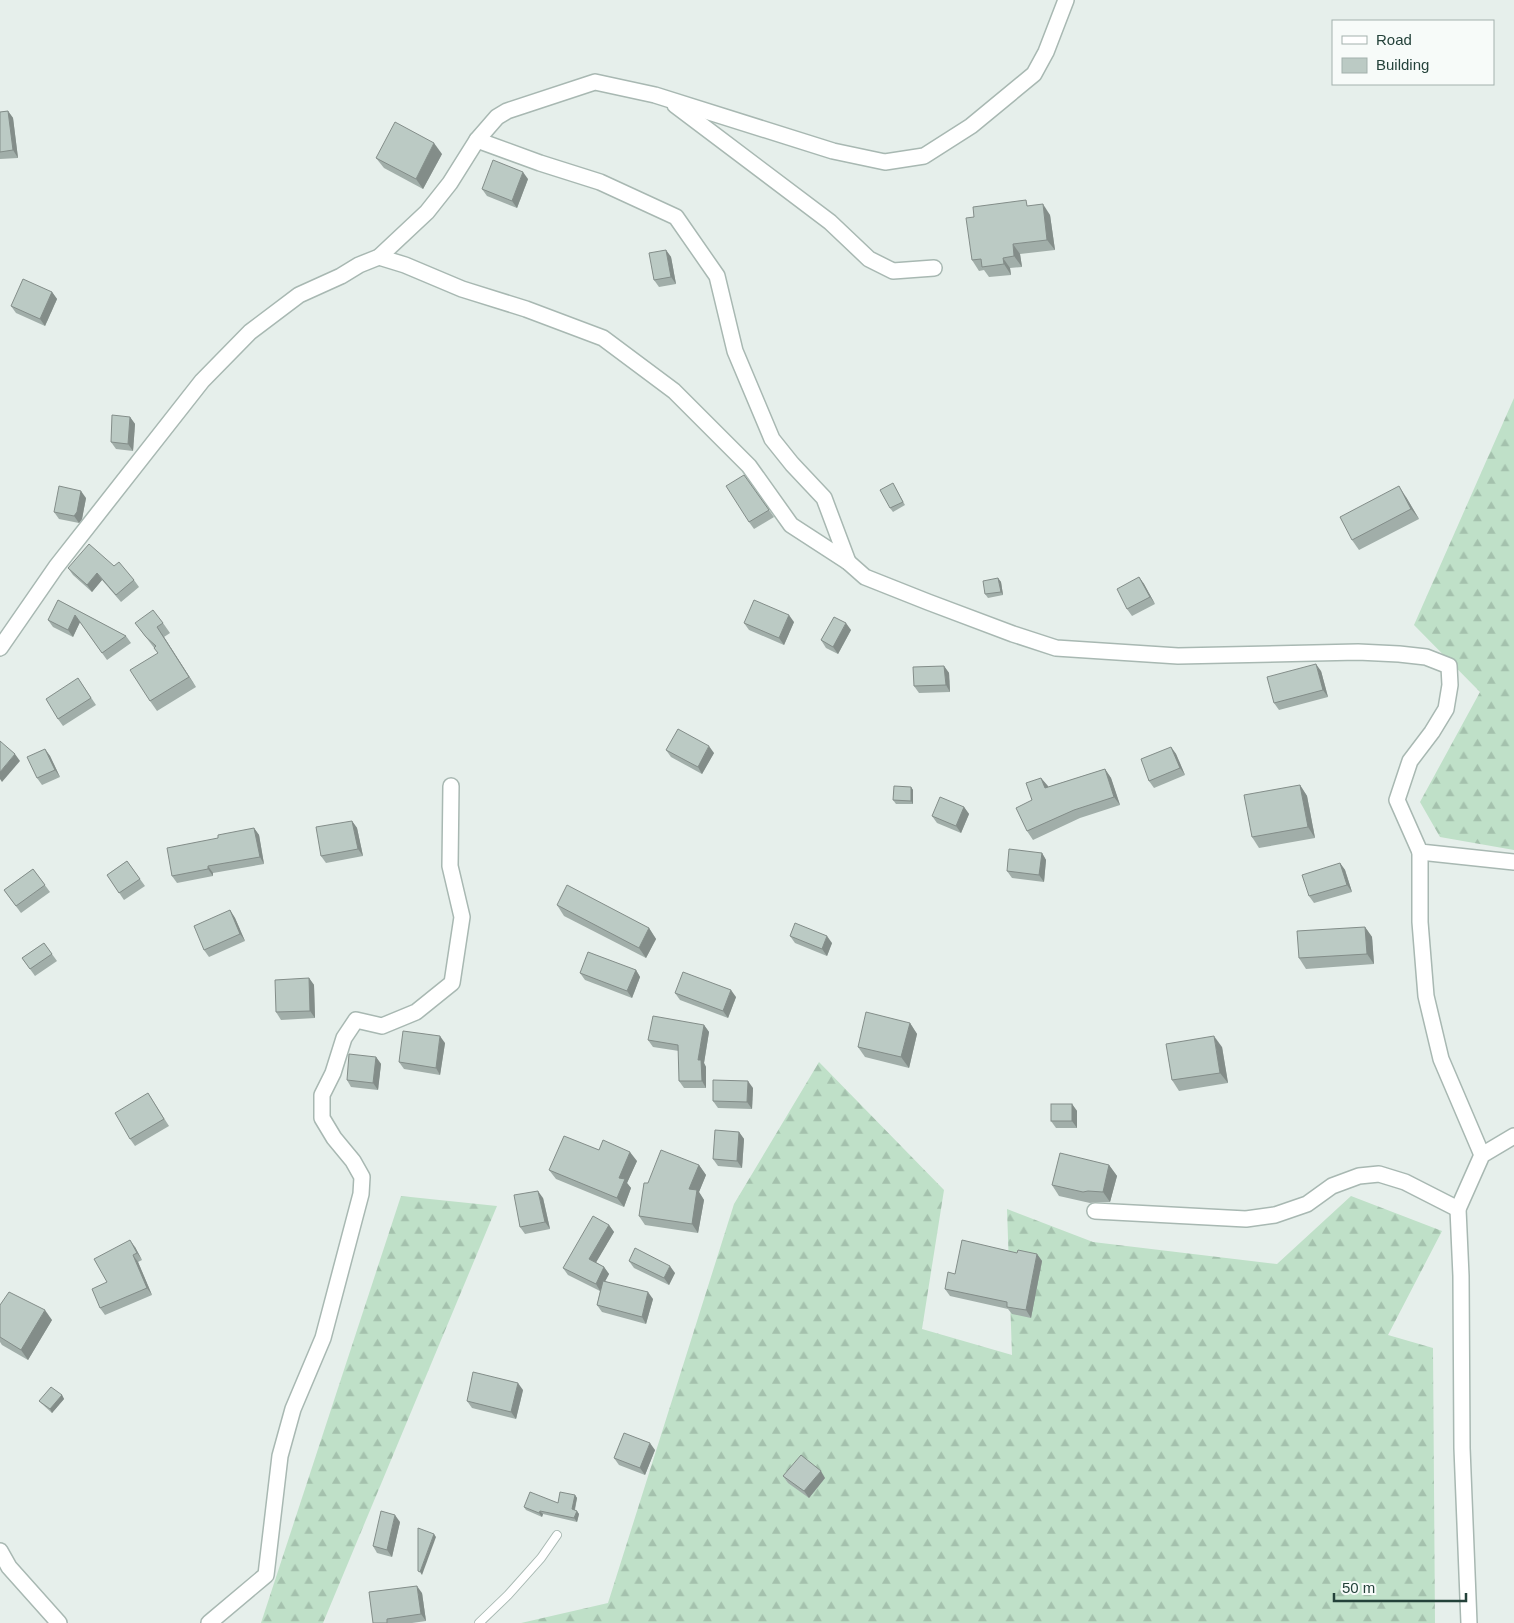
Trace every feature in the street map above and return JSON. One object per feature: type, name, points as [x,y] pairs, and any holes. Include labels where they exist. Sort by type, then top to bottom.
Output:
[{"type":"street","points":[[0,648],[56,567],[202,381],[250,332],[299,295],[341,276],[359,264],[379,257],[427,212],[450,183],[477,140],[497,117],[507,111],[595,82],[634,89],[833,151],[885,162],[924,156],[972,126],[1034,74],[1046,52],[1066,0]]},
{"type":"street","points":[[667,99],[830,222],[870,259],[893,272],[934,268]]},
{"type":"street","points":[[477,140],[600,182],[676,218],[717,276],[735,351],[772,440],[824,498],[848,562]]},
{"type":"street","points":[[379,257],[405,265],[462,289],[603,338],[674,391],[749,466],[790,525],[848,562],[865,577],[1013,634],[1056,648],[1178,656],[1374,653],[1426,656],[1449,666],[1450,685],[1446,710],[1410,762],[1397,800],[1420,852],[1420,922],[1426,996],[1441,1059],[1482,1155]]},
{"type":"street","points":[[209,1623],[266,1575],[280,1456],[292,1409],[323,1338],[361,1194],[362,1177],[353,1161],[334,1138],[322,1118],[322,1095],[333,1073],[344,1038],[356,1020],[382,1026],[416,1012],[452,984],[462,917],[450,866],[451,786]]},
{"type":"street","points":[[1420,852],[1514,862]]},
{"type":"street","points":[[1469,1623],[1462,1448],[1461,1276],[1458,1209],[1482,1155],[1514,1136]]},
{"type":"street","points":[[1096,1211],[1246,1219],[1275,1214],[1307,1204],[1332,1186],[1359,1176],[1379,1174],[1405,1182],[1458,1209]]},
{"type":"street","points":[[0,1551],[9,1567],[59,1623]]},
{"type":"lane","points":[[479,1623],[508,1595],[541,1558],[556,1534]]},
{"type":"green space","points":[[1514,398],[1514,850],[1440,837],[1420,802],[1480,692],[1414,625]]},
{"type":"green space","points":[[819,1062],[944,1190],[922,1329],[1012,1355],[1007,1209],[1093,1242],[1277,1264],[1351,1196],[1442,1231],[1388,1335],[1433,1348],[1435,1623],[521,1623],[608,1603],[734,1204]]},
{"type":"green space","points":[[401,1196],[497,1206],[323,1623],[261,1623]]},
{"type":"building","points":[[8,111],[13,150],[0,152],[0,112]]},
{"type":"building","points":[[395,122],[434,143],[416,179],[376,158]]},
{"type":"building","points":[[493,160],[523,172],[512,201],[482,189]]},
{"type":"building","points":[[1026,200],[1027,206],[1043,204],[1047,240],[1013,244],[1014,256],[1003,258],[1004,264],[982,267],[981,259],[972,260],[966,218],[974,217],[973,207]]},
{"type":"building","points":[[666,250],[671,277],[654,280],[649,253]]},
{"type":"building","points":[[23,279],[52,292],[40,319],[11,306]]},
{"type":"building","points":[[112,415],[130,417],[128,444],[111,442]]},
{"type":"building","points":[[744,475],[769,510],[749,522],[726,486]]},
{"type":"building","points":[[893,483],[903,502],[890,508],[880,490]]},
{"type":"building","points":[[59,486],[81,491],[77,512],[74,516],[54,512]]},
{"type":"building","points":[[1399,486],[1411,509],[1352,540],[1340,517]]},
{"type":"building","points":[[89,544],[114,566],[119,562],[134,580],[116,595],[97,573],[87,585],[68,568]]},
{"type":"building","points":[[1139,577],[1150,597],[1127,609],[1117,589]]},
{"type":"building","points":[[998,578],[1001,592],[985,594],[983,581]]},
{"type":"building","points":[[58,600],[126,636],[102,653],[75,615],[68,630],[48,620]]},
{"type":"building","points":[[754,600],[789,615],[779,638],[744,623]]},
{"type":"building","points":[[153,610],[163,623],[157,627],[189,677],[150,701],[130,670],[158,653],[154,648],[156,646],[135,623]]},
{"type":"building","points":[[834,617],[846,623],[833,647],[821,640]]},
{"type":"building","points":[[1316,664],[1323,690],[1274,703],[1267,677]]},
{"type":"building","points":[[944,666],[946,685],[914,686],[913,667]]},
{"type":"building","points":[[78,678],[91,698],[58,719],[46,699]]},
{"type":"building","points":[[678,729],[709,746],[698,767],[666,750]]},
{"type":"building","points":[[0,741],[15,754],[0,772]]},
{"type":"building","points":[[1171,747],[1180,768],[1149,781],[1141,759]]},
{"type":"building","points":[[45,749],[55,770],[37,778],[27,757]]},
{"type":"building","points":[[1105,769],[1114,797],[1074,810],[1027,831],[1016,808],[1032,800],[1026,783],[1041,778],[1045,788]]},
{"type":"building","points":[[1300,785],[1308,827],[1252,837],[1244,795]]},
{"type":"building","points":[[894,786],[911,787],[911,801],[893,800]]},
{"type":"building","points":[[940,797],[964,807],[956,826],[932,816]]},
{"type":"building","points":[[352,821],[358,849],[321,856],[316,827]]},
{"type":"building","points":[[254,828],[260,857],[208,866],[208,869],[172,876],[167,848],[218,838],[218,835]]},
{"type":"building","points":[[1009,849],[1042,853],[1039,875],[1007,871]]},
{"type":"building","points":[[127,861],[140,879],[119,893],[107,875]]},
{"type":"building","points":[[1340,863],[1347,885],[1309,896],[1302,875]]},
{"type":"building","points":[[33,869],[45,885],[16,906],[4,890]]},
{"type":"building","points":[[567,885],[649,928],[639,948],[557,905]]},
{"type":"building","points":[[230,910],[240,934],[204,950],[194,926]]},
{"type":"building","points":[[795,923],[827,936],[822,949],[790,936]]},
{"type":"building","points":[[1365,927],[1367,954],[1299,958],[1297,931]]},
{"type":"building","points":[[44,943],[52,954],[30,969],[22,958]]},
{"type":"building","points":[[588,952],[636,970],[627,991],[580,973]]},
{"type":"building","points":[[683,972],[731,990],[723,1011],[675,993]]},
{"type":"building","points":[[309,978],[310,1011],[276,1012],[275,980]]},
{"type":"building","points":[[866,1012],[910,1023],[901,1057],[858,1047]]},
{"type":"building","points":[[653,1016],[704,1025],[698,1060],[701,1060],[702,1081],[679,1081],[678,1045],[648,1040]]},
{"type":"building","points":[[403,1031],[440,1036],[436,1068],[399,1062]]},
{"type":"building","points":[[1214,1036],[1220,1073],[1172,1080],[1166,1044]]},
{"type":"building","points":[[349,1054],[376,1057],[373,1083],[347,1080]]},
{"type":"building","points":[[713,1080],[748,1081],[747,1102],[713,1101]]},
{"type":"building","points":[[148,1093],[164,1119],[130,1139],[115,1113]]},
{"type":"building","points":[[1051,1104],[1072,1104],[1072,1121],[1051,1121]]},
{"type":"building","points":[[715,1130],[739,1132],[737,1161],[713,1159]]},
{"type":"building","points":[[564,1136],[599,1150],[603,1140],[630,1152],[619,1178],[625,1179],[617,1198],[549,1170]]},
{"type":"building","points":[[661,1150],[699,1165],[689,1189],[697,1190],[692,1224],[639,1216],[644,1183],[648,1183]]},
{"type":"building","points":[[1060,1153],[1109,1165],[1103,1192],[1083,1192],[1052,1185]]},
{"type":"building","points":[[538,1191],[545,1222],[520,1227],[514,1195]]},
{"type":"building","points":[[593,1216],[609,1225],[589,1259],[604,1267],[596,1284],[563,1268]]},
{"type":"building","points":[[130,1240],[137,1253],[133,1255],[147,1288],[100,1308],[92,1289],[107,1282],[94,1259]]},
{"type":"building","points":[[962,1240],[1017,1253],[1018,1250],[1037,1254],[1026,1310],[1007,1307],[1007,1302],[945,1289],[948,1272],[955,1274]]},
{"type":"building","points":[[635,1248],[670,1266],[664,1278],[629,1261]]},
{"type":"building","points":[[603,1281],[648,1292],[642,1317],[597,1305]]},
{"type":"building","points":[[9,1292],[45,1310],[21,1350],[0,1337],[0,1305]]},
{"type":"building","points":[[473,1372],[518,1383],[511,1412],[467,1401]]},
{"type":"building","points":[[51,1387],[62,1395],[50,1409],[39,1401]]},
{"type":"building","points":[[624,1433],[650,1443],[640,1468],[614,1458]]},
{"type":"building","points":[[801,1455],[821,1471],[804,1491],[783,1476]]},
{"type":"building","points":[[530,1492],[558,1503],[560,1492],[575,1495],[572,1509],[577,1511],[574,1518],[540,1511],[539,1513],[524,1507]]},
{"type":"building","points":[[381,1511],[395,1515],[387,1550],[373,1546]]},
{"type":"building","points":[[418,1528],[434,1534],[420,1572],[418,1571]]},
{"type":"building","points":[[417,1586],[421,1614],[387,1619],[387,1623],[373,1623],[369,1592]]}]
